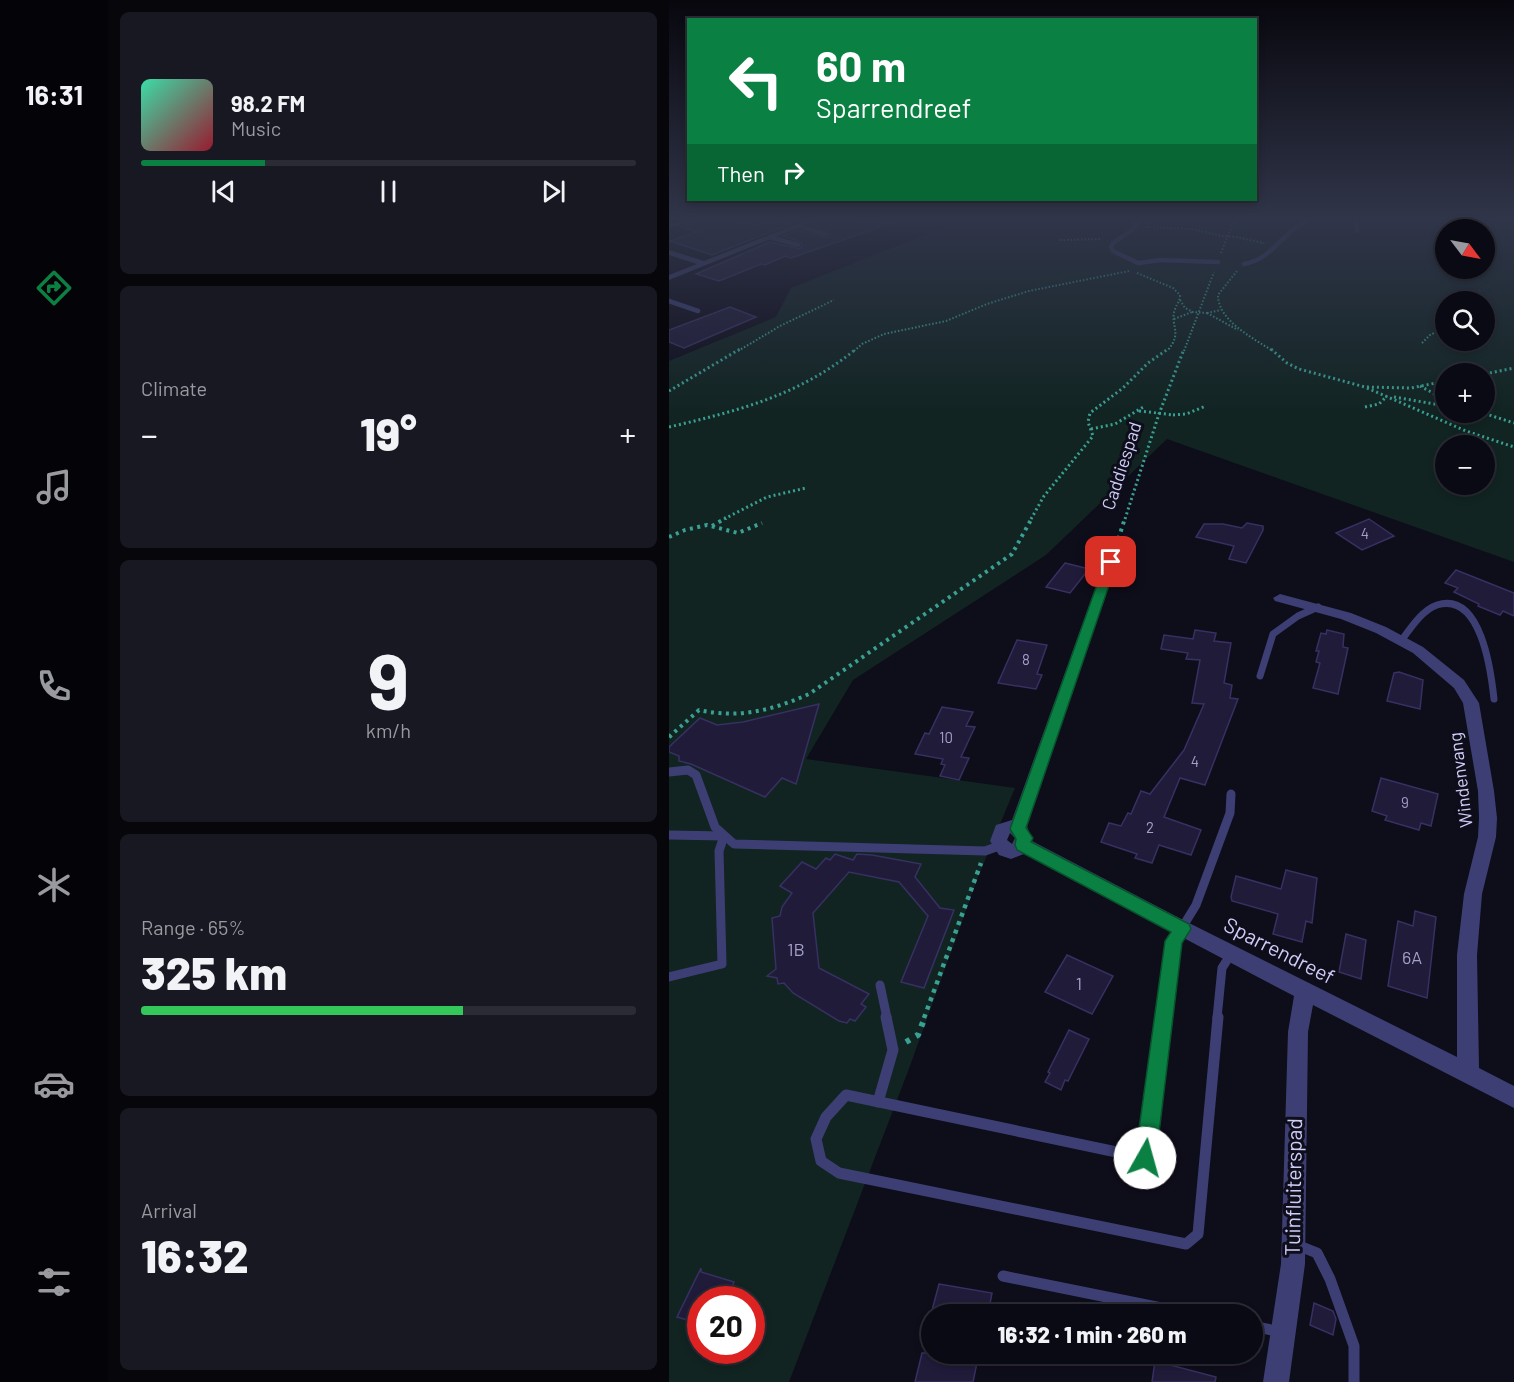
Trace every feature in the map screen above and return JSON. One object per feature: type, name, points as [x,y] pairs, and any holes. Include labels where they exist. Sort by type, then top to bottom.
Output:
[{"type":"street","points":[[992,849],[1011,850],[1020,837],[1111,562]]},
{"type":"street","name":"Windenvang","points":[[1280,598],[1318,607],[1373,626],[1418,650],[1459,684],[1471,703],[1486,791],[1487,837],[1473,894],[1467,955],[1468,1074]]},
{"type":"street","name":"Sparrendreef","points":[[1020,837],[1182,929],[1514,1097]]},
{"type":"street","name":"Tuinfluiterspad","points":[[1276,1382],[1293,1264],[1297,1032],[1305,991]]},
{"type":"lane","points":[[669,301],[698,311]]},
{"type":"lane","points":[[1401,641],[1431,609],[1439,604],[1451,604],[1463,608],[1471,614],[1479,634],[1489,664],[1494,699]]},
{"type":"lane","points":[[1260,676],[1273,634],[1298,616],[1318,607]]},
{"type":"lane","points":[[669,772],[688,770],[696,775],[715,826],[733,844],[992,849]]},
{"type":"lane","points":[[1231,794],[1230,813],[1196,905],[1174,941],[1145,1158],[846,1095],[826,1117],[816,1139],[821,1161],[840,1173],[1187,1244],[1198,1234],[1222,968],[1231,954]]},
{"type":"lane","points":[[669,835],[724,836]]},
{"type":"lane","points":[[669,978],[722,964],[719,851],[724,836]]},
{"type":"lane","points":[[878,1102],[894,1050],[880,985]]},
{"type":"lane","points":[[1293,1244],[1317,1253],[1330,1279],[1354,1346],[1354,1382]]},
{"type":"lane","points":[[1003,1276],[1142,1304]]},
{"type":"lane","points":[[1263,1328],[1284,1333]]},
{"type":"path","points":[[669,427],[731,413],[766,402],[839,363],[862,344],[877,337],[947,321],[987,304],[1029,291],[1064,284]]},
{"type":"path","points":[[1163,284],[1173,288],[1180,295],[1185,308],[1192,312]]},
{"type":"path","name":"Caddiespad","points":[[1111,562],[1159,414],[1209,284]]},
{"type":"path","points":[[1225,284],[1218,295],[1218,301],[1221,310],[1239,330]]},
{"type":"path","points":[[669,391],[780,326],[834,300]]},
{"type":"path","points":[[669,737],[699,710],[750,715],[781,707],[809,694],[1012,554],[1044,496],[1093,436],[1088,422],[1090,413],[1123,388],[1148,363],[1165,353],[1174,343],[1177,333],[1174,310],[1180,300]]},
{"type":"path","points":[[1174,319],[1192,312],[1207,313],[1221,310]]},
{"type":"path","points":[[1207,313],[1239,330],[1299,369],[1365,387],[1466,431],[1514,447]]},
{"type":"path","points":[[1422,343],[1435,334]]},
{"type":"path","points":[[1495,372],[1514,368]]},
{"type":"path","points":[[1365,387],[1419,386],[1435,383]]},
{"type":"path","points":[[1419,386],[1435,394]]},
{"type":"path","points":[[1387,396],[1435,404]]},
{"type":"path","points":[[1365,407],[1379,404],[1387,396]]},
{"type":"path","points":[[1091,429],[1115,424],[1145,406]]},
{"type":"path","points":[[1139,411],[1173,415],[1186,414],[1206,406]]},
{"type":"path","points":[[1495,417],[1514,423]]},
{"type":"path","points":[[669,537],[685,530],[712,526],[757,500],[806,488]]},
{"type":"path","points":[[712,526],[738,533],[762,523]]},
{"type":"path","points":[[894,1050],[918,1035],[992,849]]},
{"type":"green space","points":[[800,284],[1514,284],[1514,562],[1167,439],[1046,555],[853,680],[806,759],[1015,788],[978,877],[910,1066],[789,1382],[669,1382],[669,361],[776,317],[791,288]]},
{"type":"building","points":[[730,307],[756,317],[684,348],[669,342],[669,330]]},
{"type":"building","points":[[1369,519],[1394,536],[1362,550],[1336,533]]},
{"type":"building","points":[[1247,523],[1263,526],[1263,530],[1246,563],[1229,559],[1234,546],[1196,537],[1204,524],[1223,524],[1242,528]]},
{"type":"building","points":[[1065,563],[1089,569],[1070,593],[1046,587]]},
{"type":"building","points":[[1456,570],[1514,593],[1514,616],[1503,611],[1500,615],[1454,592],[1458,588],[1445,583]]},
{"type":"building","points":[[1195,630],[1216,633],[1214,641],[1231,643],[1224,683],[1232,685],[1230,698],[1238,699],[1205,785],[1180,778],[1164,817],[1201,830],[1191,855],[1159,845],[1152,863],[1135,858],[1137,854],[1101,842],[1109,823],[1121,826],[1128,813],[1131,814],[1141,791],[1150,794],[1184,750],[1204,704],[1192,703],[1200,660],[1186,659],[1188,653],[1161,649],[1164,635],[1193,639]]},
{"type":"building","points":[[1327,630],[1344,634],[1343,647],[1348,648],[1338,694],[1313,688],[1320,663],[1316,662],[1319,651],[1316,651],[1321,633],[1326,634]]},
{"type":"building","points":[[1017,640],[1047,645],[1037,674],[1042,675],[1036,689],[998,683]]},
{"type":"building","points":[[1399,672],[1423,680],[1420,709],[1387,701],[1394,673]]},
{"type":"building","points":[[819,704],[796,784],[782,778],[765,797],[691,764],[679,761],[679,756],[669,752],[669,747],[700,718],[717,725],[743,722]]},
{"type":"building","points":[[942,707],[973,712],[966,726],[975,727],[961,757],[969,758],[959,780],[940,776],[945,765],[941,764],[943,759],[915,754],[925,733],[929,734]]},
{"type":"building","points":[[1381,778],[1438,794],[1431,826],[1421,823],[1419,830],[1385,820],[1387,816],[1372,811]]},
{"type":"building","points":[[835,854],[853,860],[857,854],[921,864],[915,877],[940,908],[954,910],[924,988],[901,982],[928,916],[899,882],[849,872],[813,913],[819,968],[869,994],[861,1004],[866,1007],[855,1021],[850,1019],[847,1023],[839,1021],[793,993],[784,983],[778,984],[777,978],[767,976],[776,969],[772,918],[780,916],[782,907],[792,893],[780,886],[802,862],[816,869],[826,858],[830,860]]},
{"type":"building","points":[[1286,870],[1317,878],[1312,923],[1306,921],[1302,942],[1273,934],[1278,914],[1232,901],[1231,897],[1236,876],[1281,889]]},
{"type":"building","points":[[1415,911],[1436,917],[1427,998],[1388,986],[1398,921],[1413,926]]},
{"type":"building","points":[[1346,934],[1366,940],[1361,979],[1339,972]]},
{"type":"building","points":[[1067,955],[1113,976],[1092,1014],[1045,992]]},
{"type":"building","points":[[1069,1030],[1089,1039],[1068,1081],[1065,1080],[1061,1090],[1045,1082]]},
{"type":"building","points":[[701,1268],[701,1272],[734,1282],[732,1286],[692,1286]]},
{"type":"building","points":[[939,1284],[992,1293],[990,1304],[934,1304]]},
{"type":"building","points":[[687,1297],[687,1320],[677,1317]]},
{"type":"building","points":[[1314,1303],[1333,1311],[1336,1319],[1333,1335],[1310,1325]]},
{"type":"building","points":[[921,1357],[921,1364],[977,1364],[973,1382],[915,1382]]},
{"type":"building","points":[[1155,1364],[1166,1364],[1216,1377],[1215,1382],[1152,1382]]},
{"type":"route","points":[[1111,562],[1017,829],[1024,834],[1023,845],[1182,929],[1174,941],[1145,1158]]}]
